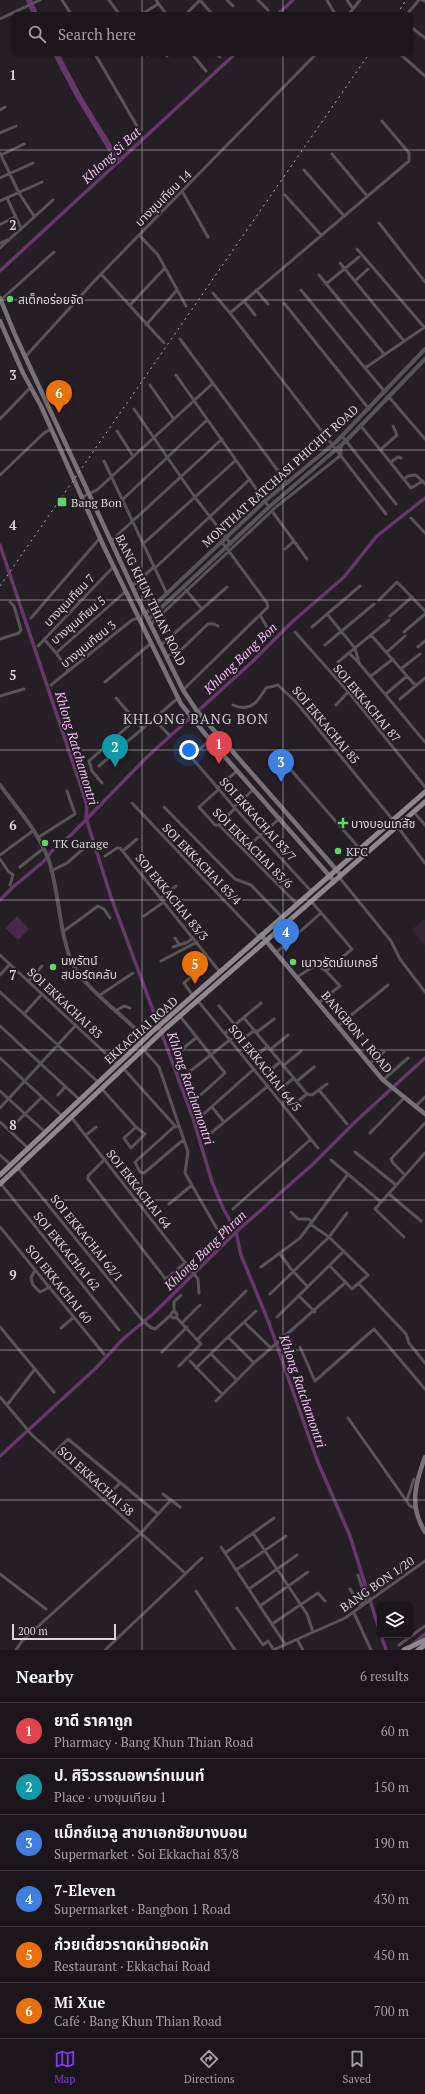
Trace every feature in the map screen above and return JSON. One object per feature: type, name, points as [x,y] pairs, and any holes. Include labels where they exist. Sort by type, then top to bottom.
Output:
[{"type":"main road","name":"BANG KHUN THIAN ROAD","points":[[1,299],[25,357],[90,493],[145,614],[183,690],[196,710],[335,870],[338,878]]},
{"type":"main road","name":"BANG KHUN THIAN ROAD","points":[[0,321],[140,624],[178,698],[195,723],[237,771],[330,875],[338,878]]},
{"type":"main road","points":[[18,360],[25,357]]},
{"type":"main road","points":[[68,467],[75,463]]},
{"type":"main road","points":[[138,618],[145,614]]},
{"type":"main road","points":[[140,624],[149,622]]},
{"type":"main road","name":"EKKACHAI ROAD","points":[[0,1175],[145,1038],[425,792]]},
{"type":"main road","name":"EKKACHAI ROAD","points":[[0,1184],[157,1036],[425,802]]},
{"type":"main road","points":[[280,818],[285,814]]},
{"type":"main road","name":"BANGBON 1 ROAD","points":[[261,935],[278,951],[280,956]]},
{"type":"main road","name":"BANGBON 1 ROAD","points":[[267,940],[383,1080],[425,1114]]},
{"type":"main road","points":[[55,1123],[60,1128]]},
{"type":"main road","points":[[425,1457],[424,1465],[415,1489],[415,1508],[425,1532]]},
{"type":"main road","points":[[416,1648],[425,1640]]},
{"type":"main road","points":[[404,1650],[425,1645]]},
{"type":"street","points":[[15,12],[40,0]]},
{"type":"street","points":[[62,0],[70,12]]},
{"type":"street","points":[[109,0],[118,12]]},
{"type":"street","points":[[156,0],[164,12]]},
{"type":"street","points":[[188,12],[200,0],[210,12]]},
{"type":"street","points":[[227,0],[233,6]]},
{"type":"street","points":[[258,0],[268,10]]},
{"type":"street","points":[[327,0],[334,12]]},
{"type":"street","points":[[347,0],[353,10],[360,0]]},
{"type":"street","points":[[409,12],[418,0]]},
{"type":"street","points":[[145,12],[158,4]]},
{"type":"street","points":[[0,19],[12,13]]},
{"type":"street","points":[[413,29],[425,38]]},
{"type":"street","points":[[96,56],[141,133]]},
{"type":"street","points":[[194,56],[206,71]]},
{"type":"street","name":"บางขุนเทียน 14","points":[[25,357],[101,274],[314,56]]},
{"type":"street","points":[[402,56],[425,76]]},
{"type":"street","points":[[0,110],[5,107]]},
{"type":"street","points":[[230,314],[256,290],[409,161],[410,158],[406,149],[382,121]]},
{"type":"street","points":[[0,133],[16,126]]},
{"type":"street","points":[[24,144],[0,154],[19,193],[34,216]]},
{"type":"street","points":[[332,154],[367,196]]},
{"type":"street","points":[[0,178],[33,163]]},
{"type":"street","points":[[304,170],[344,216]]},
{"type":"street","points":[[0,201],[42,182]]},
{"type":"street","points":[[182,191],[208,237]]},
{"type":"street","points":[[285,195],[321,235]]},
{"type":"street","points":[[7,198],[21,228]]},
{"type":"street","points":[[0,248],[4,247],[8,240],[53,200]]},
{"type":"street","points":[[1,224],[15,217]]},
{"type":"street","points":[[378,223],[425,282]]},
{"type":"street","points":[[139,235],[158,255],[186,306]]},
{"type":"street","points":[[0,243],[8,240]]},
{"type":"street","points":[[357,249],[424,327],[365,368]]},
{"type":"street","points":[[1,299],[54,252]]},
{"type":"street","points":[[326,284],[359,257]]},
{"type":"street","points":[[340,263],[404,341]]},
{"type":"street","points":[[130,305],[166,268]]},
{"type":"street","points":[[355,281],[368,269]]},
{"type":"street","points":[[101,274],[164,343]]},
{"type":"street","points":[[319,275],[384,354]]},
{"type":"street","points":[[146,325],[177,290]]},
{"type":"street","points":[[256,290],[268,304]]},
{"type":"street","points":[[301,290],[385,392]]},
{"type":"street","points":[[213,293],[386,514]]},
{"type":"street","points":[[244,301],[255,315]]},
{"type":"street","points":[[284,303],[369,409]]},
{"type":"street","points":[[180,339],[287,483]]},
{"type":"street","name":"MONTHAT RATCHASI PHICHIT ROAD","points":[[145,614],[265,502],[342,436],[425,349]]},
{"type":"street","name":"MONTHAT RATCHASI PHICHIT ROAD","points":[[149,622],[186,590],[270,509],[346,441],[425,359]]},
{"type":"street","points":[[176,375],[307,559]]},
{"type":"street","points":[[82,497],[97,490],[193,399],[212,384]]},
{"type":"street","points":[[150,386],[173,418]]},
{"type":"street","points":[[0,419],[30,388]]},
{"type":"street","points":[[388,396],[425,439]]},
{"type":"street","points":[[134,409],[194,496],[210,516],[226,546],[267,603],[268,607],[183,690]]},
{"type":"street","points":[[122,500],[207,420]]},
{"type":"street","points":[[354,424],[360,427],[381,449],[411,489],[424,482],[416,475],[408,476],[404,479]]},
{"type":"street","points":[[381,449],[397,435],[393,426]]},
{"type":"street","points":[[0,476],[44,433],[51,429]]},
{"type":"street","points":[[118,431],[133,456]]},
{"type":"street","points":[[342,436],[396,504]]},
{"type":"street","points":[[111,541],[222,439]]},
{"type":"street","name":"MONTHAT RATCHASI PHICHIT ROAD","points":[[149,622],[230,542],[270,509],[341,455],[341,445]]},
{"type":"street","points":[[391,462],[398,457],[401,458]]},
{"type":"street","points":[[143,544],[194,496],[236,460]]},
{"type":"street","points":[[104,461],[167,594]]},
{"type":"street","points":[[132,586],[155,567],[250,479]]},
{"type":"street","points":[[411,518],[425,533]]},
{"type":"street","points":[[31,618],[100,538]]},
{"type":"street","points":[[224,540],[230,542],[233,546]]},
{"type":"street","points":[[284,549],[294,540]]},
{"type":"street","name":"บางขุนเทียน 7","points":[[38,646],[114,566]]},
{"type":"street","points":[[379,600],[397,582],[425,612],[404,632]]},
{"type":"street","points":[[312,627],[360,586]]},
{"type":"street","points":[[161,645],[227,587]]},
{"type":"street","points":[[186,590],[202,609]]},
{"type":"street","name":"บางขุนเทียน 5","points":[[44,639],[56,653],[126,592]]},
{"type":"street","points":[[338,662],[371,635],[412,597]]},
{"type":"street","points":[[0,639],[19,633],[21,630],[15,608],[10,602]]},
{"type":"street","points":[[325,645],[374,604]]},
{"type":"street","points":[[327,614],[355,648],[359,663]]},
{"type":"street","points":[[260,615],[267,627]]},
{"type":"street","name":"บางขุนเทียน 3","points":[[51,685],[132,620],[138,618]]},
{"type":"street","points":[[167,656],[182,649],[208,624],[218,626]]},
{"type":"street","name":"SOI EKKACHAI 87","points":[[295,632],[348,692],[425,787]]},
{"type":"street","points":[[371,635],[402,668],[416,686]]},
{"type":"street","points":[[387,652],[405,636]]},
{"type":"street","points":[[418,647],[425,641]]},
{"type":"street","points":[[105,682],[150,644]]},
{"type":"street","points":[[56,653],[69,671]]},
{"type":"street","points":[[349,653],[371,676],[425,742]]},
{"type":"street","points":[[402,668],[420,654]]},
{"type":"street","points":[[371,676],[393,659]]},
{"type":"street","points":[[386,694],[408,676]]},
{"type":"street","points":[[400,699],[425,678]]},
{"type":"street","name":"SOI EKKACHAI 85","points":[[233,705],[246,707],[253,704],[262,697],[266,688],[278,685],[296,702],[394,820]]},
{"type":"street","points":[[0,696],[24,689]]},
{"type":"street","points":[[336,705],[348,692]]},
{"type":"street","points":[[116,698],[142,728]]},
{"type":"street","points":[[99,766],[178,698]]},
{"type":"street","points":[[154,718],[169,735]]},
{"type":"street","points":[[102,783],[92,771],[89,761],[135,720]]},
{"type":"street","name":"SOI EKKACHAI 83/7","points":[[210,740],[192,756],[192,758],[234,808],[261,835],[311,891]]},
{"type":"street","points":[[276,754],[360,849]]},
{"type":"street","points":[[218,789],[237,771]]},
{"type":"street","points":[[0,786],[39,837],[44,848],[50,864],[64,931],[73,964],[88,983],[145,1038]]},
{"type":"street","name":"SOI EKKACHAI 83/6","points":[[218,789],[199,806],[215,825],[219,825],[297,904]]},
{"type":"street","points":[[219,825],[254,789]]},
{"type":"street","points":[[39,837],[75,814],[68,791]]},
{"type":"street","name":"SOI EKKACHAI 83/4","points":[[132,803],[261,935]]},
{"type":"street","points":[[164,807],[235,879],[251,885],[282,917]]},
{"type":"street","points":[[414,812],[425,825]]},
{"type":"street","points":[[244,850],[280,818]]},
{"type":"street","points":[[397,826],[425,863]]},
{"type":"street","points":[[0,855],[34,830]]},
{"type":"street","points":[[123,851],[137,838]]},
{"type":"street","points":[[20,867],[44,848]]},
{"type":"street","name":"SOI EKKACHAI 83/3","points":[[105,856],[118,848],[123,851],[220,972]]},
{"type":"street","points":[[51,871],[83,849]]},
{"type":"street","points":[[0,859],[8,871],[13,874],[10,885]]},
{"type":"street","points":[[338,878],[391,941],[400,959],[425,992]]},
{"type":"street","points":[[161,898],[176,886]]},
{"type":"street","points":[[311,900],[352,949],[326,971]]},
{"type":"street","points":[[144,916],[164,902]]},
{"type":"street","points":[[64,931],[98,906],[104,909],[110,918]]},
{"type":"street","points":[[278,951],[322,913]]},
{"type":"street","points":[[175,938],[180,944]]},
{"type":"street","points":[[173,947],[188,942],[193,938]]},
{"type":"street","points":[[161,961],[196,942]]},
{"type":"street","name":"SOI EKKACHAI 83","points":[[0,955],[117,1064]]},
{"type":"street","points":[[0,975],[10,964]]},
{"type":"street","points":[[297,977],[316,965],[326,971],[340,986],[318,1003]]},
{"type":"street","points":[[29,981],[42,966]]},
{"type":"street","points":[[193,996],[184,983],[196,972]]},
{"type":"street","points":[[100,995],[132,973]]},
{"type":"street","points":[[338,1026],[388,985]]},
{"type":"street","points":[[0,992],[98,1082]]},
{"type":"street","points":[[24,1014],[42,994]]},
{"type":"street","name":"SOI EKKACHAI 64/5","points":[[198,1000],[318,1148]]},
{"type":"street","points":[[225,1033],[261,1003]]},
{"type":"street","points":[[117,1010],[124,1006],[130,1008]]},
{"type":"street","points":[[219,1006],[235,1025]]},
{"type":"street","points":[[180,1016],[225,1073],[194,1101]]},
{"type":"street","points":[[244,1018],[307,1094]]},
{"type":"street","points":[[239,1042],[274,1019]]},
{"type":"street","points":[[0,1108],[76,1025]]},
{"type":"street","points":[[0,1026],[80,1100]]},
{"type":"street","points":[[271,1049],[288,1035]]},
{"type":"street","points":[[175,1055],[196,1037]]},
{"type":"street","points":[[184,1076],[230,1039]]},
{"type":"street","points":[[252,1059],[268,1046]]},
{"type":"street","points":[[143,1049],[154,1059],[158,1067],[188,1154],[184,1171],[217,1229]]},
{"type":"street","points":[[283,1066],[301,1051]]},
{"type":"street","points":[[369,1064],[384,1052]]},
{"type":"street","points":[[0,1058],[62,1116]]},
{"type":"street","points":[[383,1080],[408,1058]]},
{"type":"street","points":[[265,1074],[280,1062]]},
{"type":"street","points":[[297,1081],[314,1067]]},
{"type":"street","points":[[123,1068],[180,1132]]},
{"type":"street","points":[[199,1118],[254,1069]]},
{"type":"street","points":[[279,1090],[294,1078]]},
{"type":"street","points":[[292,1106],[307,1094],[312,1095],[327,1084]]},
{"type":"street","points":[[205,1138],[268,1086]]},
{"type":"street","points":[[58,1095],[65,1087]]},
{"type":"street","points":[[102,1088],[145,1136],[131,1148],[124,1138],[136,1127]]},
{"type":"street","points":[[319,1090],[347,1124]]},
{"type":"street","points":[[0,1091],[46,1132]]},
{"type":"street","points":[[9,1130],[42,1097]]},
{"type":"street","points":[[415,1107],[425,1097]]},
{"type":"street","points":[[370,1133],[404,1098]]},
{"type":"street","points":[[212,1107],[224,1122]]},
{"type":"street","name":"SOI EKKACHAI 64","points":[[71,1117],[198,1279],[199,1293]]},
{"type":"street","points":[[0,1122],[28,1148]]},
{"type":"street","points":[[406,1175],[393,1163],[391,1159],[425,1123]]},
{"type":"street","points":[[86,1135],[96,1126]]},
{"type":"street","points":[[175,1126],[136,1162],[136,1166],[140,1172],[144,1173],[183,1140]]},
{"type":"street","points":[[233,1209],[311,1139]]},
{"type":"street","points":[[355,1152],[396,1186]]},
{"type":"street","points":[[404,1237],[375,1210],[425,1154]]},
{"type":"street","points":[[0,1155],[11,1165]]},
{"type":"street","points":[[105,1159],[88,1176],[88,1179],[171,1286]]},
{"type":"street","points":[[331,1160],[381,1202]]},
{"type":"street","name":"SOI EKKACHAI 62/1","points":[[18,1168],[150,1328],[157,1328],[173,1314]]},
{"type":"street","points":[[262,1267],[300,1238],[348,1174]]},
{"type":"street","name":"SOI EKKACHAI 62","points":[[0,1184],[120,1330]]},
{"type":"street","points":[[169,1204],[192,1185]]},
{"type":"street","points":[[388,1194],[421,1221]]},
{"type":"street","points":[[291,1212],[298,1219],[308,1219],[368,1274],[352,1289],[330,1266]]},
{"type":"street","points":[[270,1294],[329,1237],[347,1213]]},
{"type":"street","name":"SOI EKKACHAI 60","points":[[0,1227],[104,1354]]},
{"type":"street","points":[[277,1317],[344,1252]]},
{"type":"street","points":[[280,1254],[294,1272],[308,1286]]},
{"type":"street","points":[[166,1279],[185,1263]]},
{"type":"street","points":[[35,1270],[31,1278],[37,1290],[40,1292],[50,1287]]},
{"type":"street","points":[[216,1401],[254,1363],[314,1312],[346,1282]]},
{"type":"street","points":[[359,1284],[406,1334],[409,1343],[425,1363]]},
{"type":"street","points":[[198,1339],[246,1291]]},
{"type":"street","points":[[179,1366],[200,1345],[201,1342],[176,1317],[173,1318],[174,1302],[181,1295]]},
{"type":"street","points":[[299,1296],[314,1312]]},
{"type":"street","points":[[182,1323],[200,1305]]},
{"type":"street","points":[[196,1368],[256,1311]]},
{"type":"street","points":[[61,1328],[74,1317]]},
{"type":"street","points":[[244,1322],[272,1347]]},
{"type":"street","points":[[0,1327],[54,1392]]},
{"type":"street","points":[[162,1352],[187,1328]]},
{"type":"street","points":[[300,1347],[315,1381],[374,1329],[425,1389]]},
{"type":"street","points":[[228,1337],[254,1363]]},
{"type":"street","points":[[211,1354],[238,1380]]},
{"type":"street","points":[[190,1361],[222,1394]]},
{"type":"street","points":[[7,1405],[35,1369]]},
{"type":"street","name":"SOI EKKACHAI 58","points":[[0,1397],[32,1435],[185,1573]]},
{"type":"street","points":[[348,1418],[407,1500],[415,1508]]},
{"type":"street","points":[[53,1454],[68,1439],[158,1514]]},
{"type":"street","points":[[407,1500],[414,1479]]},
{"type":"street","points":[[104,1500],[120,1482]]},
{"type":"street","points":[[163,1494],[180,1507]]},
{"type":"street","points":[[16,1650],[22,1642],[141,1533],[171,1500]]},
{"type":"street","points":[[225,1553],[274,1518]]},
{"type":"street","points":[[253,1533],[287,1587],[308,1616],[313,1632]]},
{"type":"street","points":[[236,1570],[286,1536]]},
{"type":"street","points":[[221,1547],[285,1644]]},
{"type":"street","points":[[249,1590],[297,1555]]},
{"type":"street","points":[[105,1650],[202,1558]]},
{"type":"street","name":"BANG BON 1/20","points":[[274,1650],[354,1612],[425,1561]]},
{"type":"street","points":[[260,1606],[308,1572]]},
{"type":"street","points":[[0,1574],[46,1609]]},
{"type":"street","points":[[350,1589],[362,1605],[366,1599],[358,1575]]},
{"type":"street","points":[[196,1591],[235,1650]]},
{"type":"street","points":[[272,1624],[318,1593],[325,1601]]},
{"type":"street","points":[[237,1608],[262,1645],[268,1641],[274,1650]]},
{"type":"street","points":[[354,1612],[371,1650]]},
{"type":"street","points":[[399,1645],[425,1626]]},
{"type":"street","points":[[298,1641],[303,1650]]},
{"type":"shaded area","points":[[17,916],[29,929],[18,940],[5,928]]},
{"type":"shaded area","points":[[425,919],[425,946],[412,929]]},
{"type":"waterway","points":[[29,0],[34,12]]},
{"type":"waterway","name":"Khlong Si Bat","points":[[280,12],[293,0]]},
{"type":"waterway","points":[[57,56],[80,99],[118,161]]},
{"type":"waterway","name":"Khlong Si Bat","points":[[0,271],[233,56]]},
{"type":"waterway","name":"Khlong Bang Bon","points":[[0,900],[72,834],[147,757],[252,662],[292,622],[344,577],[377,536],[425,498]]},
{"type":"waterway","name":"Khlong Ratchamontri","points":[[0,545],[87,805],[86,818],[111,897],[193,1118],[212,1182],[223,1208],[236,1232],[241,1255],[269,1323],[317,1460],[350,1536],[377,1622]]},
{"type":"waterway","name":"Khlong Bang Phran","points":[[0,1456],[96,1368],[123,1339],[154,1313],[236,1232],[312,1165],[355,1122],[425,1058]]},
{"type":"waterway","points":[[413,1644],[425,1634]]},
{"type":"waterway","name":"Khlong Ratchamontri","points":[[382,1638],[386,1650]]},
{"type":"railway","points":[[398,12],[406,0]]},
{"type":"railway","points":[[0,586],[368,56]]},
{"type":"place","name":"สเต็กอร่อยจัด","points":[[10,299]]},
{"type":"place","name":"Mi Xue","points":[[59,413]]},
{"type":"place","name":"Bang Bon","points":[[62,502]]},
{"type":"place","name":"ยาดี ราคาถูก","points":[[219,764]]},
{"type":"place","name":"ป. ศิริวรรณอพาร์ทเมนท์","points":[[115,767]]},
{"type":"place","name":"แม็กซ์แวลู สาขาเอกชัยบางบอน","points":[[281,782]]},
{"type":"place","name":"บางบอนเภสัช","points":[[343,823]]},
{"type":"place","name":"TK Garage","points":[[45,843]]},
{"type":"place","name":"KFC","points":[[338,851]]},
{"type":"place","name":"7-Eleven","points":[[286,952]]},
{"type":"place","name":"เนาวรัตน์เบเกอรี่","points":[[293,962]]},
{"type":"place","name":"นพรัตน์ สปอร์ตคลับ","points":[[53,967]]},
{"type":"place","name":"ก๋วยเตี๋ยวราดหน้ายอดผัก","points":[[195,984]]},
{"type":"district","name":"KHLONG BANG BON","points":[[196,718]]}]
